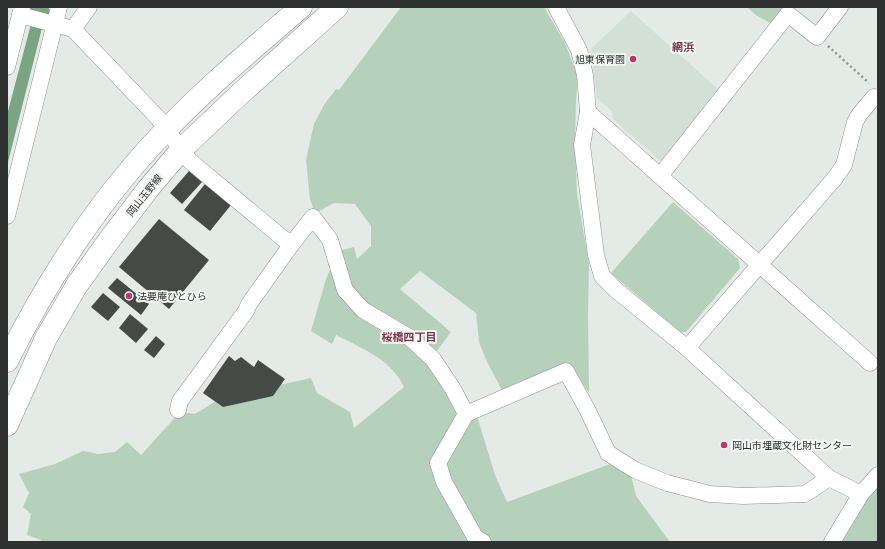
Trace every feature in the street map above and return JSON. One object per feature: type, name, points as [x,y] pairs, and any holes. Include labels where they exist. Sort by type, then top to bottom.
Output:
[{"type":"main road","points":[[7,361],[24,326],[54,276],[92,219],[131,170],[167,129],[224,75],[301,7]]},
{"type":"main road","name":"岡山玉野線","points":[[7,425],[46,338],[77,285],[148,189],[182,149],[240,94],[337,7]]},
{"type":"street","points":[[7,216],[51,23],[59,7]]},
{"type":"street","points":[[73,29],[89,7]]},
{"type":"street","points":[[556,7],[579,50],[585,75],[588,112],[582,145],[596,255],[602,276],[616,290],[687,348],[829,478],[861,494]]},
{"type":"street","points":[[660,176],[788,14],[817,37],[840,7]]},
{"type":"street","points":[[7,67],[20,11],[51,23],[73,29],[158,118],[190,161],[291,245]]},
{"type":"street","points":[[687,348],[835,178],[844,165],[855,122],[874,97]]},
{"type":"street","points":[[588,112],[870,363]]},
{"type":"street","points":[[178,410],[180,401],[246,311],[249,304],[291,245],[314,217],[330,240],[345,290],[363,310],[410,337],[433,359],[453,389],[466,414]]},
{"type":"street","points":[[483,542],[475,537],[444,482],[438,463],[466,414],[566,371],[588,410],[608,452],[635,470],[661,480],[710,494],[743,496],[805,494],[829,478]]},
{"type":"street","points":[[832,542],[861,494],[878,475]]},
{"type":"path","points":[[817,37],[874,88],[874,97]]},
{"type":"shaded area","points":[[30,7],[48,7],[50,11],[42,28],[7,166],[7,115],[31,24]]},
{"type":"shaded area","points":[[401,7],[544,7],[565,43],[578,77],[575,140],[577,194],[589,264],[589,393],[570,364],[503,392],[487,362],[479,342],[476,313],[420,271],[400,289],[451,332],[436,352],[477,416],[495,475],[507,502],[610,464],[631,475],[636,496],[670,542],[40,542],[41,540],[27,535],[31,514],[23,507],[29,493],[19,474],[55,464],[83,451],[98,454],[115,452],[127,442],[141,455],[180,412],[195,414],[221,398],[311,378],[317,393],[350,412],[354,428],[404,387],[392,369],[375,356],[336,335],[332,344],[311,331],[326,279],[339,251],[354,247],[357,259],[371,246],[371,226],[355,204],[334,203],[315,213],[310,199],[306,160],[314,124],[324,105],[336,89],[339,90]]},
{"type":"shaded area","points":[[747,7],[786,7],[773,25],[756,15]]},
{"type":"shaded area","points":[[631,11],[722,93],[665,165],[613,119],[612,111],[597,98],[591,49]]},
{"type":"shaded area","points":[[673,202],[738,259],[740,268],[686,332],[680,332],[611,273]]},
{"type":"shaded area","points":[[878,485],[878,542],[837,542],[861,503]]},
{"type":"building","points":[[189,171],[202,182],[182,204],[170,193]]},
{"type":"building","points":[[205,184],[231,205],[210,231],[184,210]]},
{"type":"building","points":[[159,219],[209,260],[169,309],[119,267]]},
{"type":"building","name":"法要庵ひとひら","points":[[117,278],[149,304],[141,315],[108,288]]},
{"type":"building","points":[[103,293],[120,307],[108,321],[91,307]]},
{"type":"building","points":[[130,314],[148,329],[136,343],[119,328]]},
{"type":"building","points":[[156,336],[165,344],[154,358],[144,350]]},
{"type":"building","points":[[229,356],[235,361],[241,357],[254,367],[258,360],[285,379],[273,396],[223,407],[203,393]]},
{"type":"place","name":"旭東保育園","points":[[633,59]]},
{"type":"place","name":"法要庵ひとひら","points":[[129,296]]},
{"type":"place","name":"岡山市埋蔵文化財センター","points":[[724,445]]},
{"type":"district","name":"網浜","points":[[683,47]]},
{"type":"district","name":"桜橋四丁目","points":[[409,337]]}]
